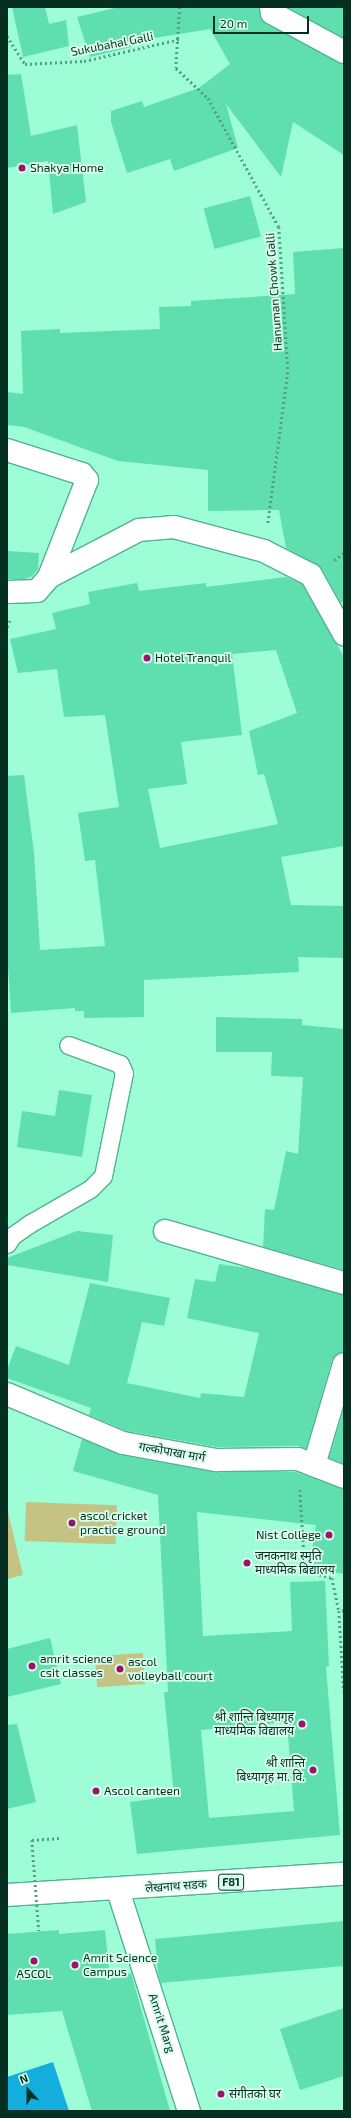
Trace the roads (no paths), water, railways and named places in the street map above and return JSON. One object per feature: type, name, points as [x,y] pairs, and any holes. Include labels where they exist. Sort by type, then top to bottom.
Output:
[{"type":"street","points":[[271,7],[272,13],[344,52]]},
{"type":"street","points":[[7,450],[82,474],[87,480],[49,577],[37,591],[7,592]]},
{"type":"street","points":[[49,577],[139,530],[174,527],[272,555],[311,575],[344,633]]},
{"type":"street","points":[[165,1230],[344,1283]]},
{"type":"street","points":[[310,1464],[344,1364]]},
{"type":"street","name":"गल्कोपाखा मार्ग","points":[[7,1394],[123,1443],[216,1460],[298,1460],[344,1477]]},
{"type":"street","name":"लेखनाथ सडक","points":[[7,1895],[118,1890],[344,1874]]},
{"type":"street","name":"Amrit Marg","points":[[118,1890],[189,2111]]},
{"type":"lane","points":[[7,1244],[12,1236],[28,1224],[90,1189],[103,1176],[124,1074],[120,1064],[68,1045]]},
{"type":"water","points":[[53,2062],[69,2111],[7,2111],[7,2077]]},
{"type":"place","name":"Shakya Home","points":[[22,168]]},
{"type":"place","name":"Hotel Tranquil","points":[[147,658]]},
{"type":"place","name":"ascol cricket practice ground","points":[[72,1523]]},
{"type":"place","name":"Nist College","points":[[329,1535]]},
{"type":"place","name":"जनकनाथ स्मृति माध्यमिक बिद्यालय","points":[[247,1563]]},
{"type":"place","name":"amrit science csit classes","points":[[32,1666]]},
{"type":"place","name":"ascol volleyball court","points":[[120,1669]]},
{"type":"place","name":"श्री शान्ति बिध्यागृह माध्यमिक विद्यालय","points":[[302,1724]]},
{"type":"place","name":"श्री शान्ति बिध्यागृह मा. वि.","points":[[313,1770]]},
{"type":"place","name":"Ascol canteen","points":[[96,1791]]},
{"type":"place","name":"ASCOL","points":[[34,1961]]},
{"type":"place","name":"Amrit Science Campus","points":[[75,1965]]},
{"type":"place","name":"संगीतको घर","points":[[221,2094]]}]
